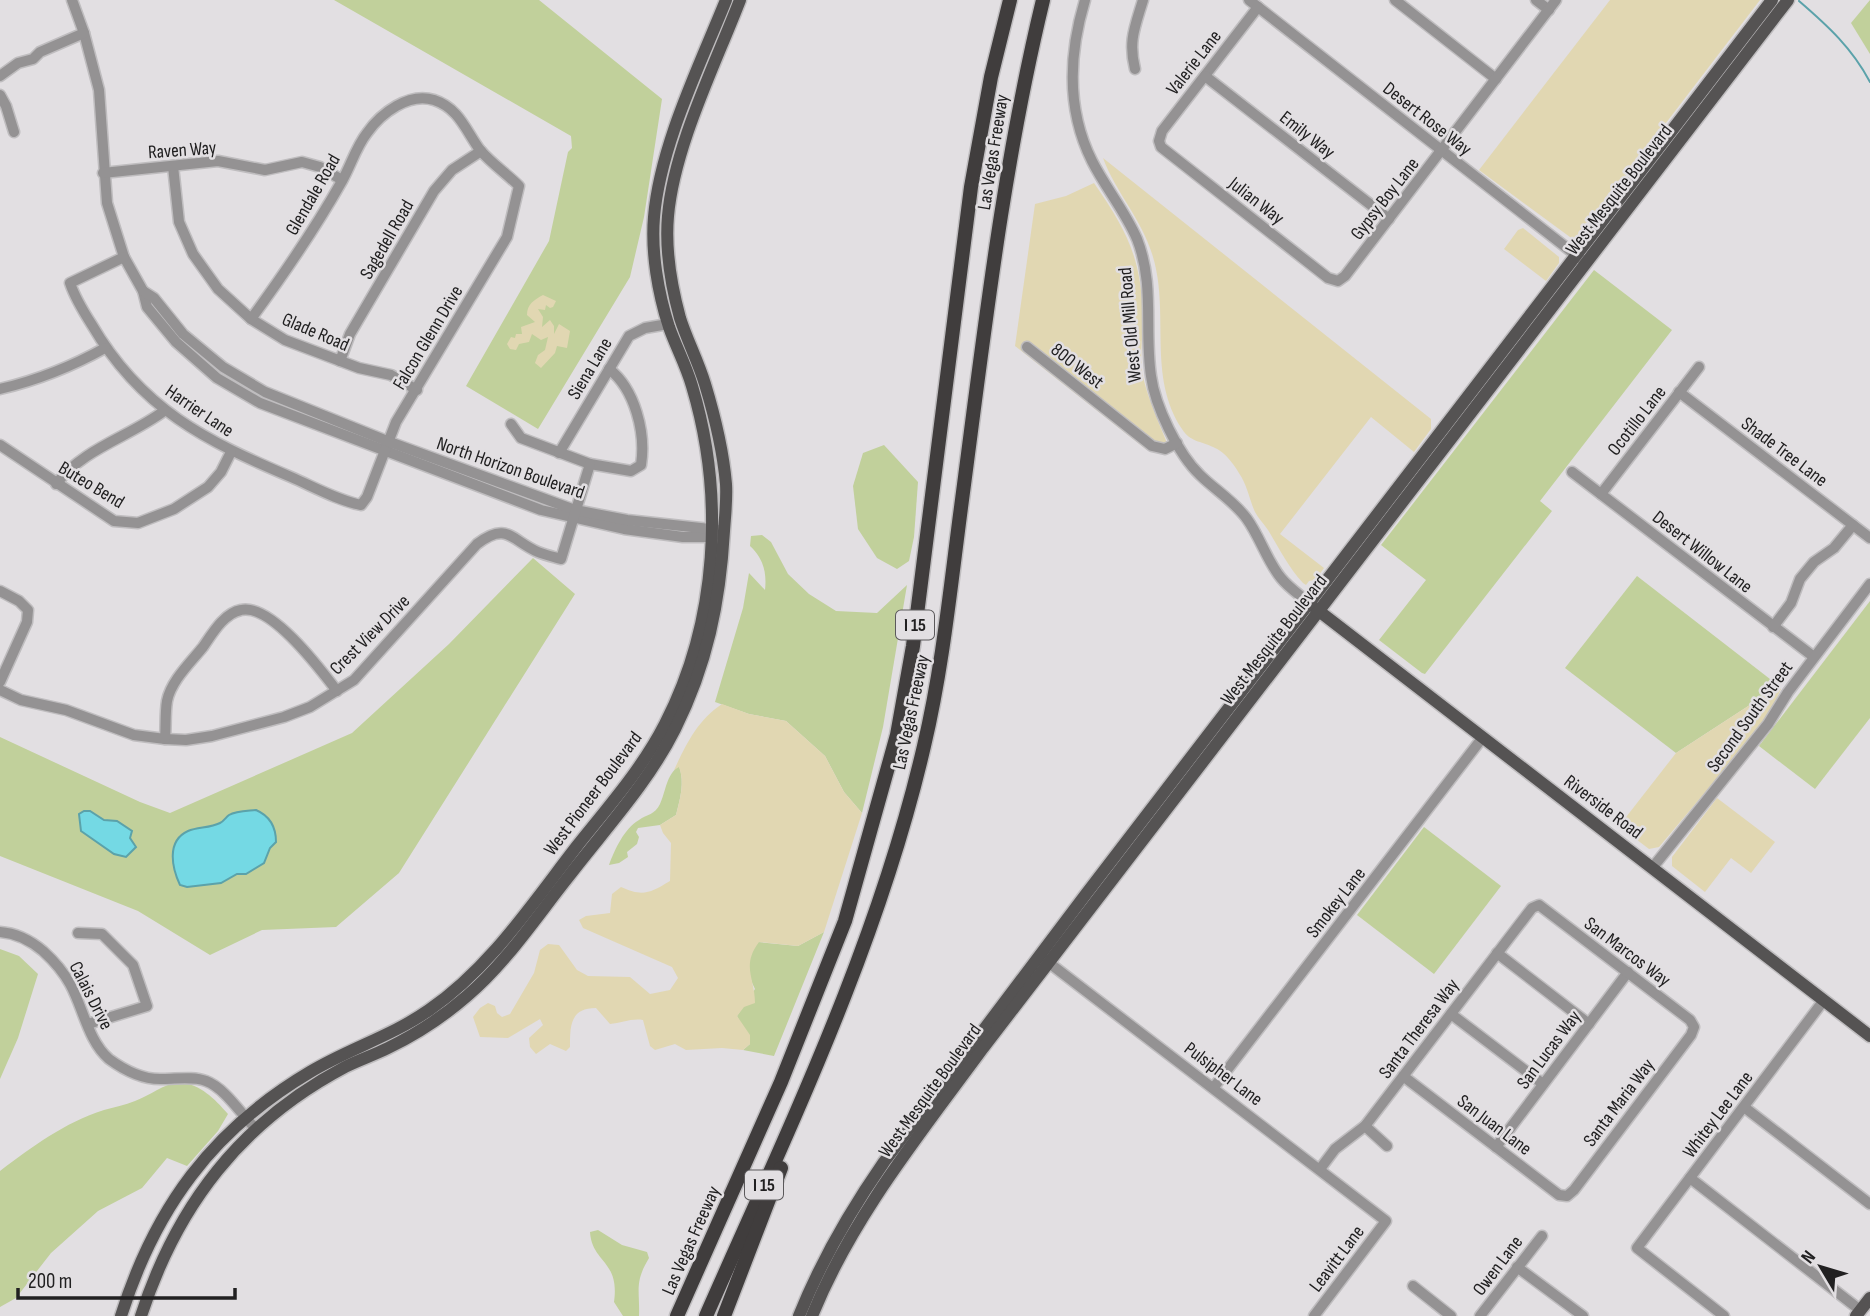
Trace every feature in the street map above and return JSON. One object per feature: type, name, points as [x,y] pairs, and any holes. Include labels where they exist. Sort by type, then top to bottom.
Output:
[{"type":"highway","name":"Las Vegas Freeway","points":[[677,1316],[781,1082],[845,921],[897,735],[912,646],[971,187],[991,77],[1010,0]]},
{"type":"highway","name":"Las Vegas Freeway","points":[[706,1316],[822,1055],[872,928],[925,744],[942,648],[1004,192],[1023,82],[1043,0]]},
{"type":"highway","points":[[724,1316],[817,1075],[822,1055]]},
{"type":"highway","points":[[668,1316],[719,1223]]},
{"type":"main road","name":"West Pioneer Boulevard","points":[[141,1316],[161,1262],[198,1194],[256,1128],[286,1104],[322,1081],[411,1035],[468,995],[499,965],[640,785],[674,731],[695,686],[714,623],[721,574],[702,425],[691,383],[668,324],[656,267],[654,217],[668,149],[726,0]]},
{"type":"main road","name":"West Pioneer Boulevard","points":[[121,1316],[143,1254],[158,1226],[183,1186],[212,1150],[275,1094],[311,1071],[382,1037],[430,1009],[492,955],[638,768],[664,726],[686,678],[704,618],[715,532],[726,487],[717,425],[703,377],[680,318],[668,262],[668,216],[679,155],[740,0]]},
{"type":"main road","name":"West Mesquite Boulevard","points":[[1710,91],[1772,0]]},
{"type":"main road","name":"West Mesquite Boulevard","points":[[812,1316],[837,1262],[873,1201],[1044,959],[1710,91],[1788,0]]},
{"type":"main road","name":"Riverside Road","points":[[1314,607],[1870,1036]]},
{"type":"main road","name":"West Mesquite Boulevard","points":[[799,1316],[818,1272],[856,1203],[982,1030],[1044,959]]},
{"type":"main road","points":[[982,1030],[983,1048]]},
{"type":"main road","points":[[1858,1313],[1870,1298]]},
{"type":"street","name":"North Horizon Boulevard","points":[[72,0],[99,90],[107,203],[124,257],[143,291],[147,307],[176,342],[217,378],[260,403],[386,446],[541,510],[715,532]]},
{"type":"street","name":"West Old Mill Road","points":[[1085,0],[1074,46],[1072,98],[1083,141],[1137,238],[1144,262],[1149,285],[1151,377],[1160,407],[1177,443],[1196,472],[1246,517],[1281,578],[1314,607]]},
{"type":"street","points":[[1135,69],[1130,51],[1143,0]]},
{"type":"street","points":[[1395,0],[1496,79]]},
{"type":"street","points":[[1536,0],[1549,10]]},
{"type":"street","name":"Gypsy Boy Lane","points":[[1338,281],[1345,276],[1442,151],[1556,0]]},
{"type":"street","name":"Valerie Lane","points":[[1159,141],[1162,131],[1205,76],[1254,4]]},
{"type":"street","name":"Desert Rose Way","points":[[1254,4],[1581,259]]},
{"type":"street","points":[[0,76],[18,63],[33,59],[40,52],[84,33]]},
{"type":"street","name":"Emily Way","points":[[1205,76],[1389,219]]},
{"type":"street","points":[[0,95],[14,132]]},
{"type":"street","name":"Glendale Road","points":[[251,319],[294,261],[367,132],[389,110],[414,98],[433,99],[449,107],[464,124],[481,151]]},
{"type":"street","name":"Julian Way","points":[[1159,141],[1161,148],[1328,278],[1338,281]]},
{"type":"street","name":"Falcon Glenn Drive","points":[[361,505],[367,497],[396,422],[507,237],[519,186],[481,151]]},
{"type":"street","name":"Sagedell Road","points":[[340,361],[350,334],[434,191],[452,170],[481,151]]},
{"type":"street","name":"Raven Way","points":[[103,173],[218,162],[265,170],[302,162],[320,167],[342,180]]},
{"type":"street","name":"Glade Road","points":[[173,166],[179,222],[193,254],[218,289],[251,319],[285,340],[359,368],[391,375],[416,390]]},
{"type":"street","name":"Harrier Lane","points":[[124,257],[70,283],[74,295],[105,348],[164,411],[232,452],[361,505]]},
{"type":"street","name":"Siena Lane","points":[[559,453],[629,336],[645,328],[668,324]]},
{"type":"street","name":"800 West","points":[[1027,347],[1152,446],[1165,449],[1177,443]]},
{"type":"street","points":[[0,388],[29,382],[105,348]]},
{"type":"street","name":"Ocotillo Lane","points":[[1601,494],[1699,367]]},
{"type":"street","points":[[511,424],[521,438],[559,453],[590,464],[631,471],[641,465],[643,452],[638,422],[628,388],[609,369]]},
{"type":"street","name":"Shade Tree Lane","points":[[1679,392],[1870,538]]},
{"type":"street","points":[[56,484],[67,470],[89,453],[144,426],[164,411]]},
{"type":"street","name":"Buteo Bend","points":[[0,445],[114,521],[138,523],[174,509],[208,487],[221,472],[232,452]]},
{"type":"street","name":"Crest View Drive","points":[[0,690],[21,700],[65,710],[134,735],[165,739],[187,740],[212,736],[284,717],[310,706],[354,680],[488,535],[502,532],[516,537],[538,552],[561,559],[590,464]]},
{"type":"street","name":"Desert Willow Lane","points":[[1572,471],[1814,657]]},
{"type":"street","points":[[1773,627],[1791,603],[1800,579],[1814,562],[1834,548],[1853,525]]},
{"type":"street","name":"Second South Street","points":[[1653,867],[1755,741],[1870,584]]},
{"type":"street","points":[[0,591],[19,601],[28,610],[27,622],[0,681]]},
{"type":"street","points":[[165,739],[168,699],[174,683],[226,617],[241,609],[255,611],[298,643],[337,691]]},
{"type":"street","name":"Smokey Lane","points":[[1214,1087],[1483,737]]},
{"type":"street","name":"Santa Theresa Way","points":[[1320,1169],[1335,1149],[1365,1126],[1532,908],[1539,905]]},
{"type":"street","name":"San Marcos Way","points":[[1539,905],[1690,1020],[1694,1027]]},
{"type":"street","name":"Calais Drive","points":[[0,932],[10,933],[34,943],[55,962],[69,983],[96,1042],[108,1058],[131,1073],[159,1080],[187,1078],[206,1081],[221,1091],[256,1128]]},
{"type":"street","points":[[78,933],[102,934],[133,965],[147,1006],[88,1024]]},
{"type":"street","points":[[1497,953],[1589,1024]]},
{"type":"street","name":"Pulsipher Lane","points":[[1044,959],[1386,1221]]},
{"type":"street","name":"San Lucas Way","points":[[1496,1147],[1628,972]]},
{"type":"street","name":"Whitey Lee Lane","points":[[1724,1316],[1637,1248],[1824,1000]]},
{"type":"street","points":[[1451,1014],[1543,1084]]},
{"type":"street","name":"Santa Maria Way","points":[[1567,1196],[1691,1035],[1694,1027]]},
{"type":"street","name":"San Juan Lane","points":[[1403,1076],[1559,1195],[1567,1196]]},
{"type":"street","points":[[1744,1107],[1870,1204]]},
{"type":"street","points":[[1365,1126],[1387,1146]]},
{"type":"street","points":[[1690,1178],[1858,1313]]},
{"type":"street","name":"Leavitt Lane","points":[[1314,1316],[1386,1221]]},
{"type":"street","name":"Owen Lane","points":[[1480,1316],[1542,1236]]},
{"type":"street","points":[[1517,1267],[1583,1316]]},
{"type":"street","points":[[1413,1286],[1451,1316]]},
{"type":"green space","points":[[334,0],[539,0],[662,99],[644,217],[630,277],[538,429],[466,386],[549,241],[568,152],[572,148],[571,136]]},
{"type":"green space","points":[[1870,0],[1870,54],[1851,23]]},
{"type":"green space","points":[[1594,270],[1672,330],[1540,501],[1552,511],[1425,674],[1422,673],[1379,640],[1426,580],[1381,545]]},
{"type":"green space","points":[[884,445],[918,482],[914,537],[909,561],[897,569],[877,558],[858,529],[853,486],[863,453]]},
{"type":"green space","points":[[762,535],[771,542],[788,574],[809,594],[836,611],[877,613],[907,585],[883,727],[862,813],[844,792],[825,756],[786,721],[749,714],[715,702],[743,608],[749,573],[765,590],[763,566],[750,546],[751,536]]},
{"type":"green space","points":[[533,558],[575,594],[399,873],[336,927],[262,930],[210,955],[138,911],[0,856],[0,737],[140,802],[170,813],[352,733],[449,644]]},
{"type":"green space","points":[[1637,576],[1779,686],[1676,753],[1565,668]]},
{"type":"green space","points":[[1870,601],[1870,718],[1815,789],[1759,746]]},
{"type":"green space","points":[[679,766],[682,785],[676,815],[660,825],[638,828],[637,844],[627,852],[628,857],[609,865],[624,834],[658,808],[669,779]]},
{"type":"green space","points":[[1424,827],[1501,886],[1434,974],[1357,915]]},
{"type":"green space","points":[[824,932],[774,1056],[743,1050],[750,1044],[737,1016],[755,989],[749,965],[758,942],[798,946]]},
{"type":"green space","points":[[0,949],[19,956],[38,974],[18,1038],[0,1079]]},
{"type":"green space","points":[[180,1082],[207,1093],[228,1114],[218,1131],[187,1166],[167,1158],[142,1188],[98,1211],[51,1253],[16,1298],[0,1307],[0,1171],[62,1128],[89,1115],[135,1101]]},
{"type":"green space","points":[[598,1230],[622,1245],[647,1252],[649,1258],[640,1280],[639,1316],[623,1316],[614,1302],[613,1278],[592,1242],[590,1232]]},
{"type":"sand","points":[[1610,0],[1760,0],[1574,240],[1479,170]]},
{"type":"sand","points":[[1103,158],[1431,419],[1431,429],[1414,452],[1371,417],[1280,534],[1324,568],[1315,580],[1306,585],[1256,514],[1244,482],[1233,464],[1218,449],[1189,436],[1171,409],[1162,366],[1160,300],[1153,257],[1142,230]]},
{"type":"sand","points":[[1094,183],[1123,231],[1135,261],[1142,296],[1143,377],[1169,448],[1152,443],[1147,450],[1015,346],[1035,204],[1066,196]]},
{"type":"sand","points":[[1523,228],[1559,257],[1559,263],[1546,281],[1504,249],[1518,230]]},
{"type":"sand","points":[[543,295],[556,301],[553,307],[546,305],[545,310],[538,309],[543,317],[542,327],[550,320],[554,326],[554,334],[559,324],[570,331],[567,348],[557,346],[555,353],[541,368],[535,363],[538,355],[545,350],[548,337],[541,340],[532,334],[529,342],[519,344],[516,350],[510,349],[507,344],[511,337],[522,334],[521,327],[535,322],[527,315],[528,308]]},
{"type":"sand","points":[[1779,686],[1781,689],[1767,719],[1659,847],[1649,849],[1624,830],[1623,821],[1676,753]]},
{"type":"sand","points":[[722,704],[749,714],[786,721],[825,756],[844,792],[862,813],[824,932],[798,946],[759,942],[754,950],[750,972],[755,1003],[744,1007],[737,1016],[750,1035],[750,1044],[743,1050],[686,1050],[675,1044],[655,1050],[650,1046],[643,1020],[610,1024],[596,1008],[581,1011],[576,1015],[571,1025],[570,1047],[566,1051],[550,1044],[536,1054],[530,1047],[529,1038],[543,1025],[540,1019],[508,1038],[480,1037],[473,1017],[488,1003],[495,1006],[502,1017],[510,1014],[534,973],[540,950],[548,944],[559,945],[577,970],[588,976],[630,977],[650,994],[670,990],[678,978],[672,967],[583,928],[579,920],[586,916],[610,913],[612,894],[621,887],[641,893],[670,881],[671,843],[660,825],[676,815],[682,779],[679,767],[674,770],[699,725]]},
{"type":"sand","points":[[1717,798],[1775,842],[1751,873],[1731,858],[1705,892],[1672,866],[1672,857]]},
{"type":"water","points":[[256,810],[268,819],[276,837],[264,863],[246,874],[237,874],[221,883],[187,887],[180,885],[173,855],[176,841],[181,835],[220,823],[232,814]]},
{"type":"water","points":[[90,811],[104,820],[117,821],[132,831],[130,838],[136,847],[126,857],[114,854],[81,831],[79,814]]},
{"type":"waterway","points":[[1799,1],[1839,38],[1870,82]]}]
